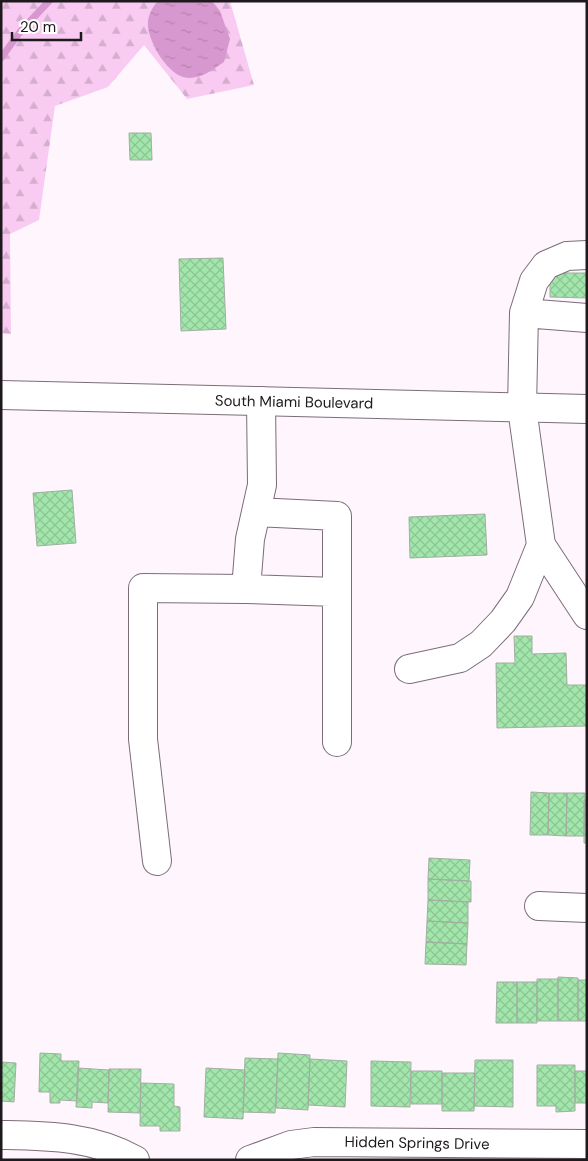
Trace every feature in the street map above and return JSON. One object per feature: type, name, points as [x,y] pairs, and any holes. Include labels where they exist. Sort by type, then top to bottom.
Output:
[{"type":"main road","points":[[587,255],[567,256],[546,265],[534,281],[524,314],[522,408],[541,545],[587,615]]},
{"type":"main road","points":[[524,314],[587,318]]},
{"type":"main road","name":"South Miami Boulevard","points":[[1,395],[587,410]]},
{"type":"main road","points":[[246,589],[250,538],[262,485],[261,401]]},
{"type":"main road","points":[[256,512],[337,516],[337,742]]},
{"type":"main road","points":[[409,669],[460,658],[481,644],[520,597],[541,545]]},
{"type":"main road","points":[[157,861],[143,739],[142,588],[337,592]]},
{"type":"main road","points":[[540,906],[587,908]]},
{"type":"main road","points":[[1,1135],[52,1136],[86,1140],[118,1150],[135,1160]]},
{"type":"main road","name":"Hidden Springs Drive","points":[[250,1160],[285,1147],[314,1142],[587,1144]]},
{"type":"green space","points":[[1,1],[230,1],[254,85],[187,99],[144,45],[108,87],[55,106],[39,220],[10,234],[11,334],[1,333]]},
{"type":"water","points":[[158,1],[212,1],[220,11],[230,39],[224,62],[203,75],[194,78],[182,76],[174,72],[161,58],[149,33],[148,19],[150,12]]},
{"type":"building","points":[[129,133],[151,133],[152,160],[130,160]]},
{"type":"building","points":[[223,258],[226,329],[181,331],[179,259]]},
{"type":"building","points":[[550,273],[587,273],[587,298],[550,297]]},
{"type":"building","points":[[72,490],[76,543],[37,546],[33,493]]},
{"type":"building","points":[[485,514],[487,555],[410,558],[409,517]]},
{"type":"building","points":[[514,636],[532,636],[532,654],[566,653],[567,685],[587,685],[587,726],[497,728],[496,663],[515,663]]},
{"type":"building","points":[[531,792],[549,793],[548,835],[530,835]]},
{"type":"building","points":[[549,793],[567,793],[566,836],[548,835]]},
{"type":"building","points":[[567,793],[585,793],[584,836],[566,836]]},
{"type":"building","points":[[584,800],[587,800],[587,843],[584,843]]},
{"type":"building","points":[[429,858],[470,860],[469,881],[428,879]]},
{"type":"building","points":[[428,879],[471,881],[471,902],[428,900]]},
{"type":"building","points":[[428,900],[468,902],[468,923],[427,921]]},
{"type":"building","points":[[427,921],[468,923],[467,944],[426,942]]},
{"type":"building","points":[[426,942],[467,944],[466,965],[425,964]]},
{"type":"building","points":[[558,977],[578,978],[578,1021],[558,1021]]},
{"type":"building","points":[[537,979],[558,979],[558,1021],[537,1021]]},
{"type":"building","points":[[578,980],[587,980],[587,1021],[578,1021]]},
{"type":"building","points":[[497,982],[517,982],[517,1023],[496,1023]]},
{"type":"building","points":[[517,982],[537,982],[537,1023],[517,1023]]},
{"type":"building","points":[[40,1053],[61,1054],[61,1061],[79,1061],[77,1101],[60,1100],[60,1103],[50,1103],[50,1092],[39,1092]]},
{"type":"building","points":[[278,1053],[310,1055],[308,1110],[276,1108]]},
{"type":"building","points":[[245,1058],[278,1059],[275,1113],[243,1112]]},
{"type":"building","points":[[310,1059],[347,1061],[345,1107],[308,1105]]},
{"type":"building","points":[[475,1060],[513,1060],[513,1107],[474,1106]]},
{"type":"building","points":[[371,1061],[411,1062],[410,1107],[371,1106]]},
{"type":"building","points":[[1,1062],[16,1063],[14,1102],[1,1101]]},
{"type":"building","points":[[537,1065],[575,1065],[575,1111],[556,1112],[556,1106],[537,1106]]},
{"type":"building","points":[[78,1068],[109,1070],[108,1103],[92,1102],[92,1108],[76,1107]]},
{"type":"building","points":[[206,1068],[245,1070],[243,1119],[204,1117]]},
{"type":"building","points":[[109,1069],[141,1069],[140,1113],[108,1112]]},
{"type":"building","points":[[411,1071],[442,1071],[442,1104],[411,1104]]},
{"type":"building","points":[[575,1071],[587,1071],[587,1103],[575,1103]]},
{"type":"building","points":[[442,1073],[475,1073],[474,1111],[442,1111]]},
{"type":"building","points":[[141,1083],[174,1084],[174,1106],[180,1107],[180,1131],[160,1131],[160,1126],[140,1126]]},
{"type":"waterway","points":[[1,58],[20,32],[49,1]]}]
